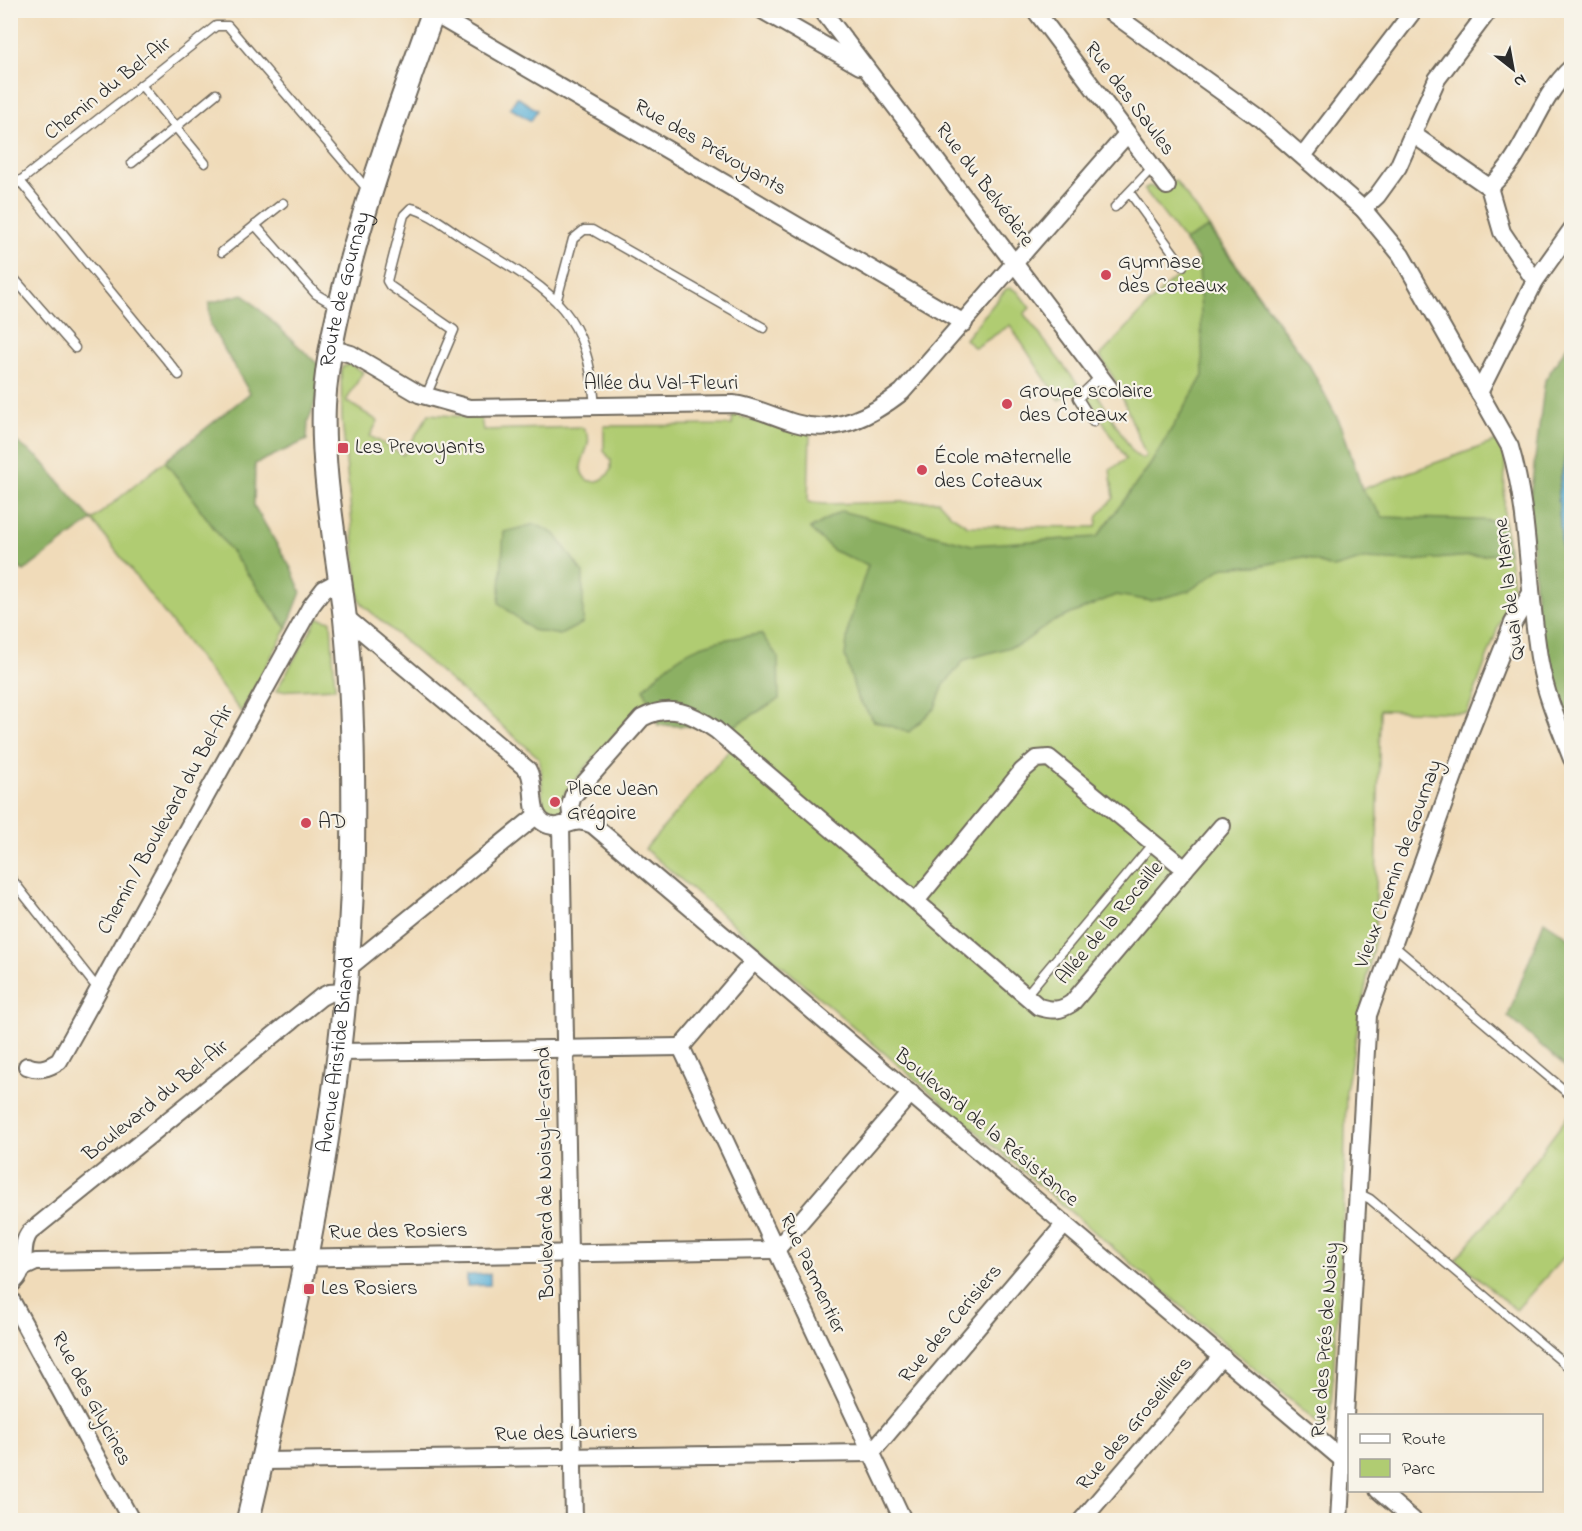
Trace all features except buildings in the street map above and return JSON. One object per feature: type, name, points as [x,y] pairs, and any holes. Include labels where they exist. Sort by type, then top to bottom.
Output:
[{"type":"street","points":[[762,10],[866,69]]},
{"type":"street","name":"Rue du Belvédère","points":[[822,10],[1105,382]]},
{"type":"street","name":"Rue des Saules","points":[[1035,10],[1167,186]]},
{"type":"street","name":"Quai de la Marne","points":[[1108,10],[1257,117],[1363,209],[1401,255],[1510,447],[1522,498],[1541,665],[1572,759]]},
{"type":"street","points":[[1303,156],[1414,10]]},
{"type":"street","points":[[1363,209],[1377,196],[1398,167],[1414,135],[1419,115],[1437,79],[1489,10]]},
{"type":"street","name":"Route de Gournay","points":[[339,581],[324,443],[324,407],[330,348],[370,192],[433,12]]},
{"type":"street","name":"Rue des Prévoyants","points":[[433,12],[964,323]]},
{"type":"street","points":[[1489,187],[1504,174],[1545,99],[1572,67]]},
{"type":"street","name":"Allée du Val-Fleuri","points":[[330,348],[351,354],[426,396],[454,405],[486,410],[734,404],[810,426],[843,424],[874,412],[902,392],[1127,134]]},
{"type":"street","points":[[1414,135],[1489,187],[1502,232],[1534,280]]},
{"type":"street","points":[[1479,393],[1534,280],[1572,229]]},
{"type":"street","name":"Avenue Aristide Briand","points":[[248,1521],[305,1256],[328,1136],[340,1052],[353,850],[349,683],[339,581]]},
{"type":"street","name":"Chemin / Boulevard du Bel-Air","points":[[27,1066],[34,1069],[46,1068],[59,1061],[311,606],[324,589],[339,581]]},
{"type":"street","name":"Vieux Chemin de Gournay","points":[[1359,1161],[1368,1015],[1470,731],[1513,623],[1531,593]]},
{"type":"street","points":[[344,616],[528,770],[533,778],[533,805],[537,815],[546,824],[567,823]]},
{"type":"street","name":"Allée de la Rocaille","points":[[567,823],[573,796],[642,718],[655,711],[676,710],[694,715],[716,730],[916,901],[1026,995],[1040,1007],[1052,1011],[1064,1009],[1072,1003],[1185,869],[1049,759],[1036,759],[1022,771],[916,901]]},
{"type":"street","points":[[347,969],[537,815]]},
{"type":"street","name":"Boulevard de la Résistance","points":[[567,823],[579,820],[592,825],[1346,1463]]},
{"type":"street","name":"Boulevard de Noisy-le-Grand","points":[[567,823],[567,1050],[574,1521]]},
{"type":"street","points":[[1185,869],[1222,826]]},
{"type":"street","points":[[340,1052],[681,1047],[754,961]]},
{"type":"street","name":"Boulevard du Bel-Air","points":[[23,1268],[25,1243],[30,1232],[321,997],[329,993],[345,992]]},
{"type":"street","name":"Rue Parmentier","points":[[681,1047],[903,1521]]},
{"type":"street","points":[[776,1250],[911,1093]]},
{"type":"street","name":"Rue des Prés de Noisy","points":[[1348,1414],[1359,1161]]},
{"type":"street","name":"Rue des Cerisiers","points":[[871,1453],[1065,1224]]},
{"type":"street","name":"Rue des Rosiers","points":[[23,1268],[36,1262],[776,1250]]},
{"type":"street","points":[[10,1285],[18,1278],[23,1268]]},
{"type":"street","name":"Rue des Glycines","points":[[10,1298],[131,1521]]},
{"type":"street","name":"Rue des Groseilliers","points":[[1082,1521],[1222,1356]]},
{"type":"street","name":"Rue des Prés de Noisy","points":[[1339,1521],[1346,1463],[1348,1418]]},
{"type":"street","name":"Rue des Lauriers","points":[[262,1461],[871,1453]]},
{"type":"street","points":[[1379,1492],[1413,1521]]},
{"type":"lane","name":"Chemin du Bel-Air","points":[[10,189],[216,26],[228,26],[370,192]]},
{"type":"lane","points":[[141,85],[205,164]]},
{"type":"lane","points":[[132,163],[216,94]]},
{"type":"lane","points":[[1115,207],[1152,168]]},
{"type":"lane","points":[[21,181],[179,375]]},
{"type":"lane","points":[[1130,193],[1183,266]]},
{"type":"lane","points":[[222,252],[283,203]]},
{"type":"lane","points":[[426,396],[454,330],[390,286],[387,281],[406,211],[415,209],[540,286],[557,299],[585,346],[590,363],[595,406]]},
{"type":"lane","points":[[255,225],[315,294],[339,307]]},
{"type":"lane","points":[[557,299],[573,239],[584,230],[592,230],[764,328]]},
{"type":"lane","points":[[10,274],[75,348]]},
{"type":"lane","points":[[1093,422],[1078,398],[1105,382]]},
{"type":"lane","points":[[1026,995],[1153,843]]},
{"type":"lane","points":[[10,877],[98,989]]},
{"type":"lane","points":[[1394,946],[1570,1095]]},
{"type":"lane","points":[[1358,1193],[1370,1199],[1572,1370]]},
{"type":"green space","points":[[1175,180],[1308,363],[1342,427],[1362,489],[1497,441],[1505,459],[1504,521],[1513,586],[1467,713],[1380,710],[1375,937],[1346,1090],[1343,1226],[1330,1422],[1322,1426],[645,849],[739,739],[702,707],[659,701],[629,717],[566,791],[563,799],[564,811],[554,817],[544,805],[538,757],[363,605],[359,598],[342,419],[341,371],[342,367],[350,364],[363,372],[346,401],[378,421],[370,436],[403,455],[429,414],[481,418],[483,430],[581,427],[589,439],[581,467],[582,474],[587,480],[598,481],[604,478],[611,469],[611,460],[604,451],[604,426],[732,425],[733,414],[782,429],[810,433],[808,502],[824,504],[938,501],[951,515],[968,526],[1096,527],[1098,515],[1114,498],[1110,470],[1126,459],[1088,397],[1096,392],[1134,454],[1142,459],[1146,456],[1116,382],[1100,356],[1169,283],[1199,260],[1144,189],[1149,186],[1161,190]]},
{"type":"green space","points":[[1208,228],[1308,363],[1342,427],[1362,490],[1383,517],[1504,521],[1508,553],[1411,561],[1364,559],[1334,568],[1303,557],[1259,566],[1224,567],[1189,591],[1151,601],[1116,595],[1050,623],[1021,644],[964,660],[944,685],[935,708],[909,732],[874,721],[857,697],[845,656],[849,624],[868,565],[834,551],[810,529],[841,511],[972,545],[1097,537],[1150,465],[1203,376],[1199,260],[1184,241]]},
{"type":"green space","points":[[1011,288],[1018,292],[1030,308],[1024,314],[1080,387],[1059,400],[1010,325],[975,348],[965,339],[1006,289]]},
{"type":"green space","points":[[243,294],[326,372],[308,422],[307,440],[255,464],[254,506],[291,568],[301,592],[287,628],[165,461],[250,393],[210,325],[209,303]]},
{"type":"green space","points":[[1571,340],[1571,426],[1558,492],[1567,634],[1571,660],[1571,759],[1541,665],[1529,506],[1545,380]]},
{"type":"green space","points":[[11,438],[40,459],[92,520],[24,571],[11,563]]},
{"type":"green space","points":[[165,461],[287,628],[241,712],[92,520]]},
{"type":"green space","points":[[535,524],[555,534],[583,573],[583,623],[560,635],[532,630],[499,603],[504,532]]},
{"type":"green space","points":[[318,618],[331,621],[335,688],[276,691]]},
{"type":"green space","points":[[761,634],[778,657],[779,699],[731,728],[658,725],[644,689],[658,674],[683,654],[696,648],[710,643]]},
{"type":"green space","points":[[1544,921],[1571,939],[1571,1072],[1508,1016]]},
{"type":"green space","points":[[1571,1112],[1571,1249],[1516,1310],[1456,1259],[1497,1211]]},
{"type":"water","points":[[517,97],[537,110],[531,121],[510,108]]},
{"type":"water","points":[[1571,432],[1571,664],[1558,492]]},
{"type":"water","points":[[490,1274],[490,1285],[467,1286],[467,1275]]},
{"type":"place","name":"Gymnase des Coteaux","points":[[1106,275]]},
{"type":"place","name":"Groupe scolaire des Coteaux","points":[[1007,404]]},
{"type":"place","name":"Les Prevoyants","points":[[343,448]]},
{"type":"place","name":"École maternelle des Coteaux","points":[[922,470]]},
{"type":"place","name":"Place Jean Grégoire","points":[[555,802]]},
{"type":"place","name":"AD","points":[[306,823]]},
{"type":"place","name":"Les Rosiers","points":[[309,1289]]}]
